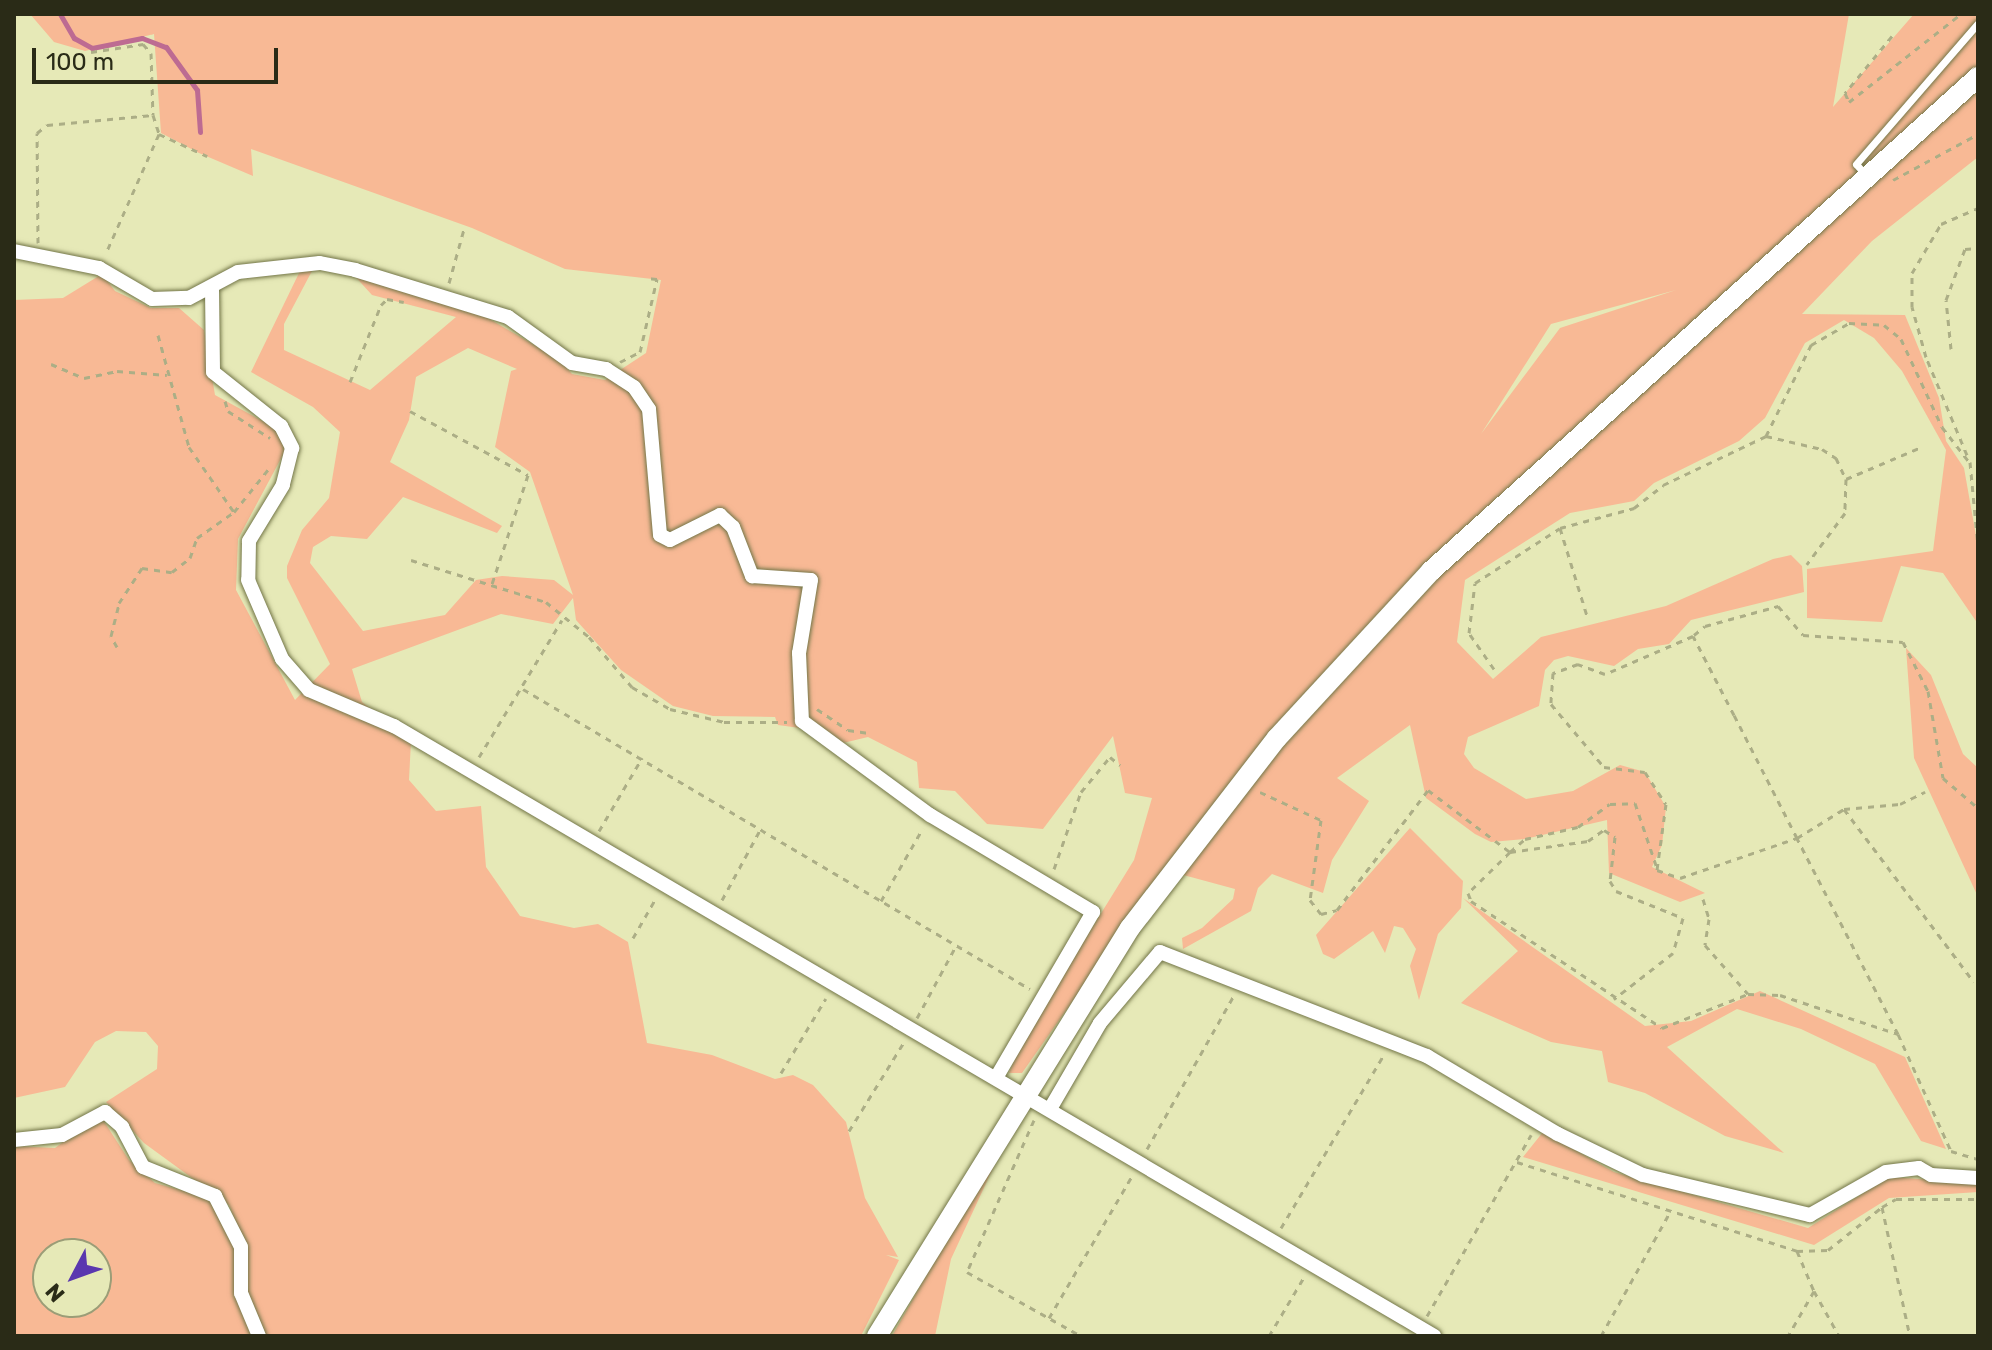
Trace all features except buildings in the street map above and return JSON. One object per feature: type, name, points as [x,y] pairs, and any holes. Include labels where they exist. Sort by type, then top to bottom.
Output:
[{"type":"street","points":[[1038,1103],[1130,928],[1243,782],[1431,571],[1978,77]]},
{"type":"street","points":[[14,251],[99,268],[152,299],[189,298],[212,289],[238,272],[320,263],[446,295],[508,317],[572,363],[606,369],[634,387],[649,409],[660,535],[670,540],[720,515],[733,527],[752,576],[811,580],[799,653],[802,721],[930,815],[1093,912],[996,1078]]},
{"type":"street","points":[[212,289],[213,372],[281,426],[292,448],[283,485],[249,541],[248,580],[282,659],[309,690],[394,726],[1434,1336]]},
{"type":"street","points":[[877,1336],[1038,1103],[1160,952],[1239,985],[1392,1041],[1537,1122],[1643,1175],[1810,1215],[1886,1172],[1919,1168],[1931,1175],[1978,1178]]},
{"type":"street","points":[[14,1140],[62,1135],[105,1112],[122,1127],[143,1167],[215,1196],[241,1247],[241,1293],[259,1336]]},
{"type":"lane","points":[[1866,176],[1856,164],[1978,23]]},
{"type":"path","points":[[1892,36],[1845,93],[1849,102],[1961,14]]},
{"type":"path","points":[[91,52],[143,44],[151,53],[153,115],[159,134],[99,268]]},
{"type":"path","points":[[39,254],[37,133],[47,125],[153,115]]},
{"type":"path","points":[[159,134],[207,156]]},
{"type":"path","points":[[1891,181],[1978,134]]},
{"type":"path","points":[[1978,208],[1941,224],[1912,273],[1912,307],[1926,357],[1970,463],[1978,546]]},
{"type":"path","points":[[446,295],[464,229]]},
{"type":"path","points":[[1951,349],[1946,300],[1965,249],[1978,248]]},
{"type":"path","points":[[606,369],[640,352],[657,279],[647,278]]},
{"type":"path","points":[[350,382],[381,305],[387,299],[415,304]]},
{"type":"path","points":[[1494,669],[1469,633],[1475,583],[1560,528],[1634,508],[1663,485],[1766,436],[1811,345],[1849,323],[1884,325],[1914,357],[1942,427],[1970,463]]},
{"type":"path","points":[[158,335],[189,447],[234,512]]},
{"type":"path","points":[[51,364],[84,378],[117,371],[167,375]]},
{"type":"path","points":[[213,372],[228,411],[273,440],[275,449]]},
{"type":"path","points":[[410,411],[528,475],[492,584]]},
{"type":"path","points":[[1766,436],[1822,449],[1836,458],[1846,479],[1845,513],[1807,564]]},
{"type":"path","points":[[1846,479],[1919,448]]},
{"type":"path","points":[[117,647],[111,636],[119,603],[142,568],[172,572],[190,558],[197,538],[234,512],[276,458]]},
{"type":"path","points":[[1560,528],[1587,616]]},
{"type":"path","points":[[411,560],[546,602],[563,620],[589,637],[632,687],[670,709],[724,722],[802,721]]},
{"type":"path","points":[[1657,870],[1666,804],[1645,772],[1604,767],[1551,704],[1553,673],[1564,664],[1605,674],[1693,636],[1705,626],[1778,606],[1803,635],[1903,642],[1928,691],[1943,778],[1978,808]]},
{"type":"path","points":[[470,770],[563,620]]},
{"type":"path","points":[[1693,636],[1898,1034],[1951,1151],[1978,1159]]},
{"type":"path","points":[[523,689],[957,943],[1043,997]]},
{"type":"path","points":[[802,704],[828,712],[848,730],[869,733]]},
{"type":"path","points":[[593,841],[642,757]]},
{"type":"path","points":[[1048,884],[1081,792],[1110,757],[1120,765]]},
{"type":"path","points":[[1243,782],[1321,820],[1310,900],[1321,914],[1337,910],[1428,790],[1510,852],[1588,841],[1604,830],[1615,837],[1610,881],[1616,891],[1683,918],[1673,953],[1614,999]]},
{"type":"path","points":[[1657,870],[1680,878],[1797,838],[1844,809],[1900,804],[1925,792]]},
{"type":"path","points":[[1657,870],[1635,803],[1610,804],[1578,827],[1525,839],[1468,893],[1471,901],[1614,999],[1662,1028],[1748,994],[1780,995],[1898,1034]]},
{"type":"path","points":[[1844,809],[1974,982]]},
{"type":"path","points":[[881,901],[930,815]]},
{"type":"path","points":[[714,914],[760,830]]},
{"type":"path","points":[[633,938],[663,884]]},
{"type":"path","points":[[1703,899],[1709,919],[1705,945],[1748,994]]},
{"type":"path","points":[[849,1131],[912,1029],[957,943]]},
{"type":"path","points":[[781,1073],[834,984]]},
{"type":"path","points":[[1049,1318],[1239,985]]},
{"type":"path","points":[[1273,1242],[1392,1041]]},
{"type":"path","points":[[1038,1103],[967,1272],[1081,1336]]},
{"type":"path","points":[[1420,1328],[1537,1122]]},
{"type":"path","points":[[1517,1162],[1797,1251],[1828,1250],[1896,1199],[1978,1199]]},
{"type":"path","points":[[1882,1207],[1910,1336]]},
{"type":"path","points":[[1601,1336],[1671,1210]]},
{"type":"path","points":[[1797,1251],[1814,1291],[1839,1336]]},
{"type":"path","points":[[1269,1336],[1311,1265]]},
{"type":"path","points":[[1788,1336],[1814,1291]]},
{"type":"shaded area","points":[[30,14],[1849,14],[1833,107],[1914,14],[1978,14],[1978,157],[1872,241],[1802,314],[1905,315],[1939,398],[1946,441],[1964,468],[1978,547],[1978,624],[1943,573],[1901,566],[1882,622],[1807,618],[1807,569],[1933,551],[1946,450],[1902,371],[1874,338],[1844,320],[1805,343],[1765,418],[1739,441],[1654,483],[1634,501],[1570,513],[1465,580],[1457,642],[1493,679],[1541,637],[1666,606],[1773,559],[1791,555],[1802,566],[1804,592],[1691,620],[1669,644],[1638,649],[1614,666],[1568,656],[1554,660],[1545,670],[1539,706],[1468,737],[1464,754],[1474,768],[1526,799],[1573,791],[1620,765],[1645,772],[1666,807],[1662,845],[1652,867],[1705,893],[1680,902],[1609,873],[1607,820],[1525,839],[1491,842],[1475,834],[1426,798],[1410,725],[1337,778],[1369,801],[1332,860],[1323,893],[1272,874],[1258,888],[1251,911],[1183,949],[1182,938],[1202,928],[1233,899],[1235,889],[1165,870],[1022,1073],[1009,1073],[1021,1043],[1134,860],[1152,798],[1125,793],[1113,736],[1043,829],[987,824],[955,791],[919,788],[917,762],[868,737],[843,743],[829,732],[778,725],[775,717],[713,716],[673,706],[621,670],[576,620],[573,598],[553,624],[501,614],[352,669],[362,702],[411,741],[409,780],[436,811],[481,806],[486,867],[520,916],[574,928],[598,924],[628,942],[647,1043],[712,1055],[775,1079],[793,1075],[813,1085],[846,1122],[865,1198],[898,1257],[886,1255],[899,1260],[861,1336],[262,1336],[244,1294],[245,1246],[229,1205],[144,1143],[106,1102],[157,1069],[158,1046],[146,1032],[116,1031],[95,1042],[65,1087],[14,1098],[14,300],[63,298],[102,274],[115,291],[151,308],[179,308],[204,330],[215,395],[277,429],[285,451],[238,539],[236,590],[295,700],[330,664],[287,578],[287,566],[302,530],[329,498],[340,432],[313,407],[251,372],[300,271],[313,269],[284,324],[284,350],[370,390],[456,317],[372,295],[351,272],[486,317],[560,360],[572,374],[605,380],[646,353],[661,280],[565,269],[472,228],[251,149],[253,176],[161,133],[154,34],[85,51],[54,42]],"holes":[[[1676,290],[1560,328],[1481,434],[1551,324]],[[468,348],[517,369],[511,371],[495,447],[530,472],[573,595],[554,580],[502,576],[476,580],[445,615],[363,631],[310,563],[313,547],[331,536],[367,539],[403,497],[497,533],[502,526],[390,462],[409,420],[416,377]]]},
{"type":"shaded area","points":[[1906,648],[1931,675],[1963,754],[1978,768],[1978,897],[1914,758]]},
{"type":"shaded area","points":[[1410,828],[1463,881],[1461,908],[1438,934],[1419,1000],[1410,966],[1416,949],[1403,928],[1394,926],[1385,953],[1373,931],[1334,959],[1323,954],[1316,935]]},
{"type":"shaded area","points":[[1463,898],[1645,1026],[1691,1021],[1760,991],[1905,1057],[1946,1149],[1921,1141],[1875,1064],[1801,1029],[1737,1009],[1667,1047],[1784,1153],[1725,1136],[1645,1093],[1608,1082],[1602,1051],[1551,1042],[1461,1003],[1518,951]]},
{"type":"shaded area","points":[[1019,1112],[951,1259],[935,1336],[892,1336]]},
{"type":"shaded area","points":[[103,1120],[129,1160],[155,1183],[213,1199],[231,1224],[255,1336],[14,1336],[14,1146],[55,1148],[90,1122]]},
{"type":"shaded area","points":[[1543,1132],[1614,1172],[1808,1228],[1889,1177],[1978,1183],[1978,1192],[1889,1198],[1814,1245],[1523,1157]]},
{"type":"waterway","points":[[60,14],[74,38],[92,48],[142,38],[166,47],[197,90],[200,132]]}]
